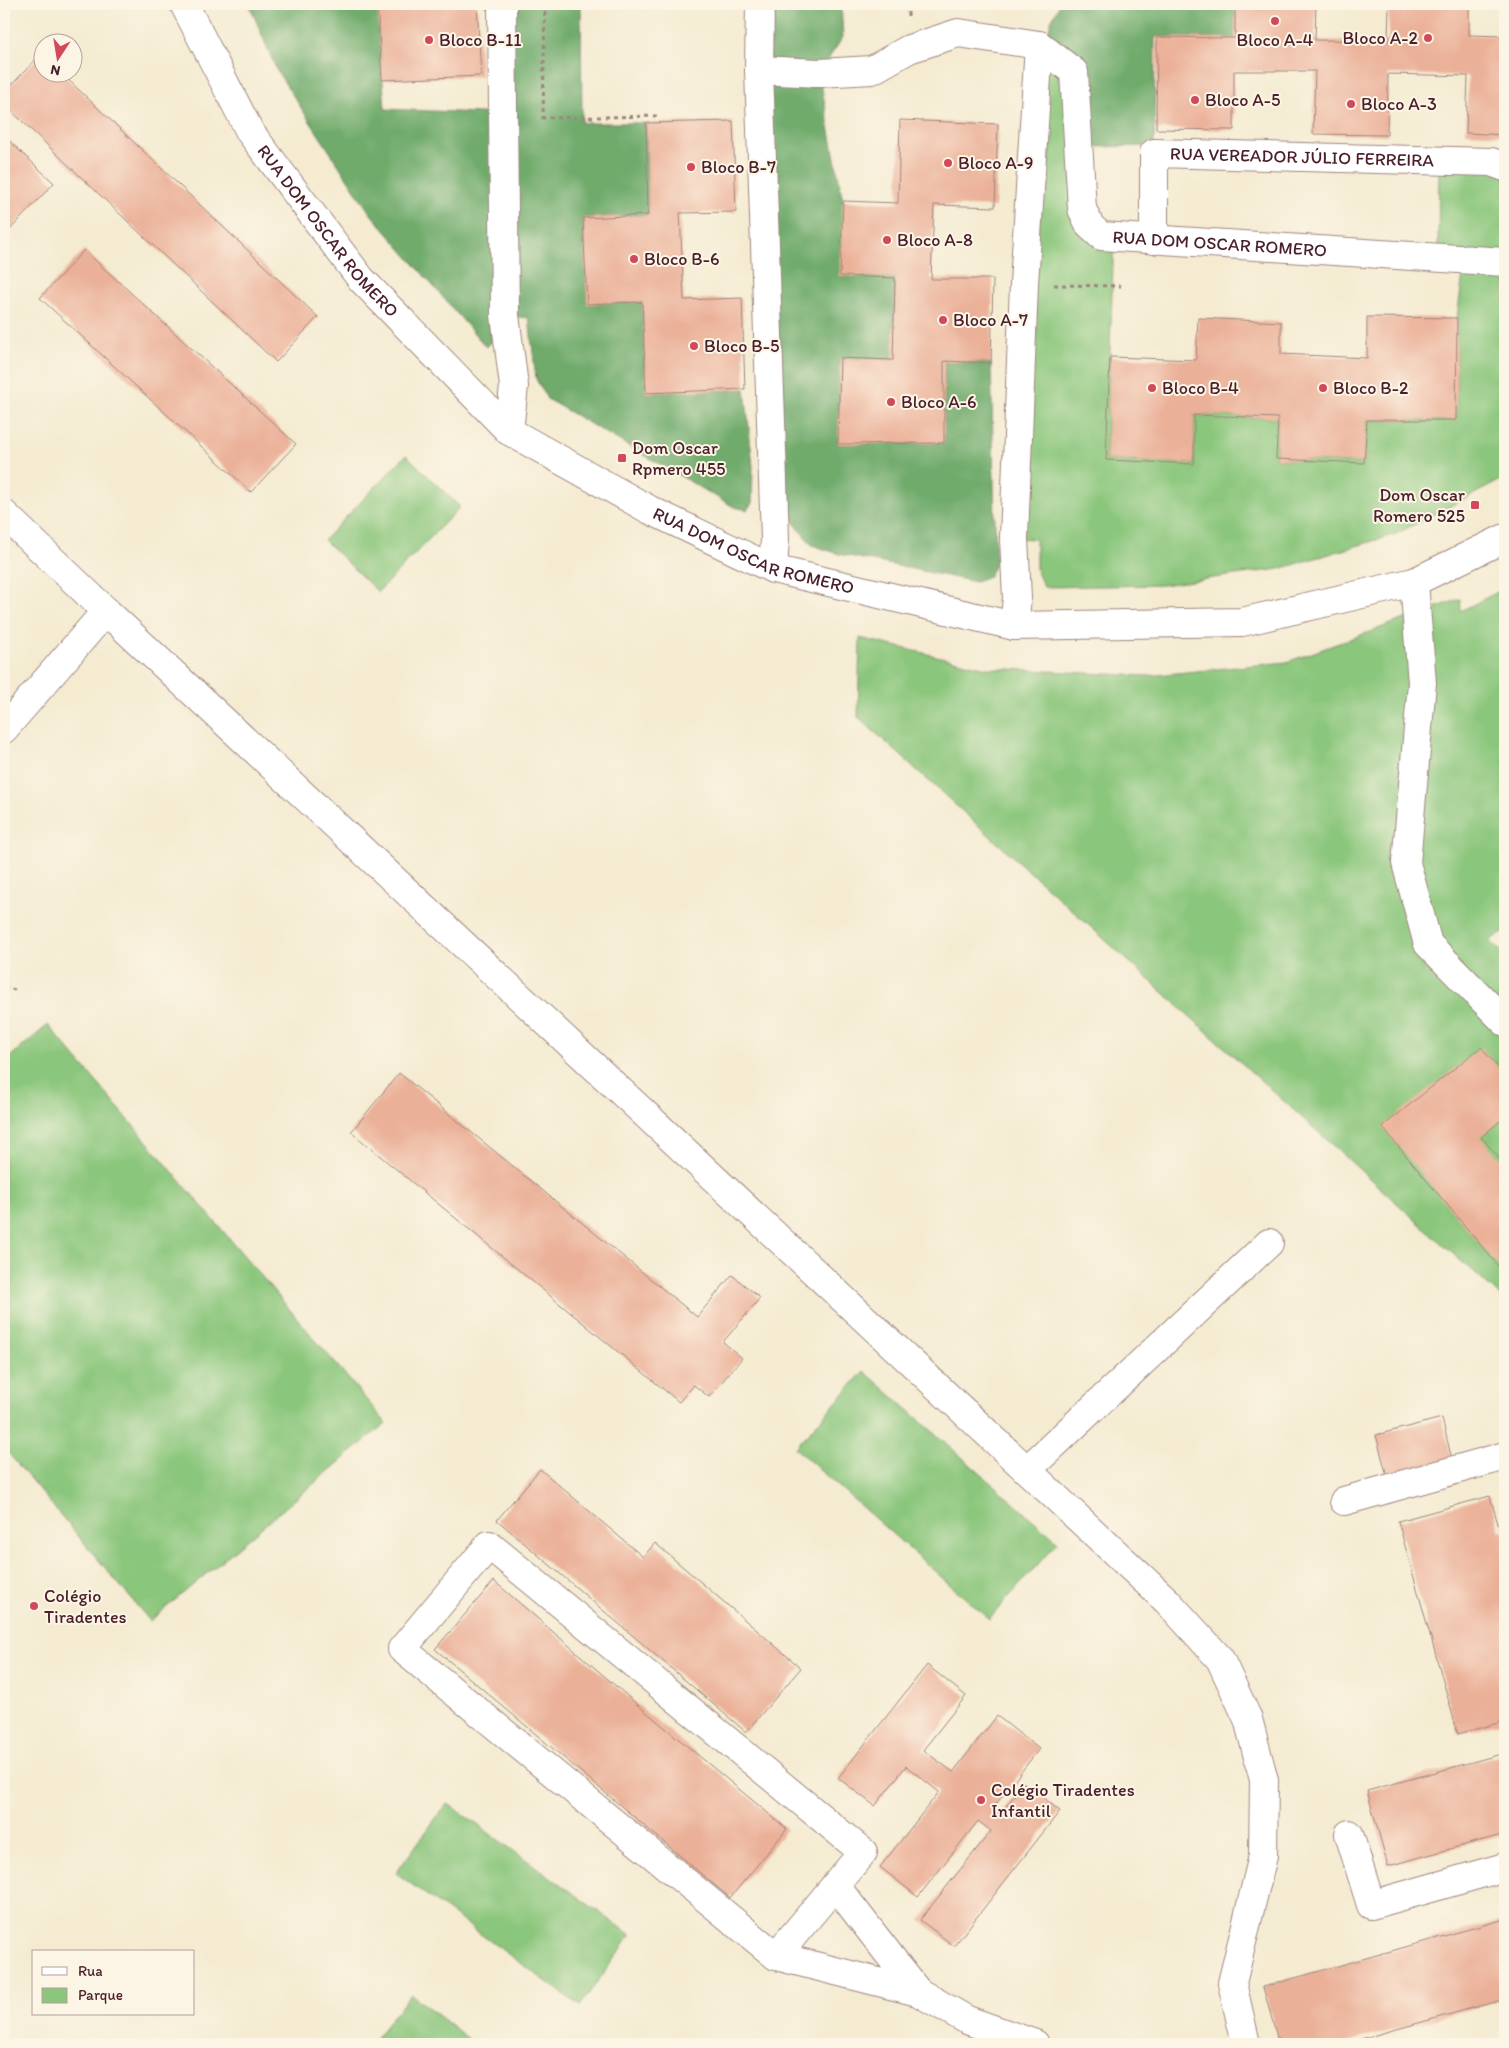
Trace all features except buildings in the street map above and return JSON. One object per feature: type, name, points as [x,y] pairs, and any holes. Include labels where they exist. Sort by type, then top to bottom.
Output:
[{"type":"street","name":"RUA DOM OSCAR ROMERO","points":[[184,4],[250,132],[344,256],[362,279],[509,431],[650,510],[772,569],[1014,626],[1242,622],[1414,582],[1505,538]]},
{"type":"street","points":[[502,4],[505,315],[514,386],[509,431]]},
{"type":"street","points":[[760,4],[759,70],[775,539],[772,569]]},
{"type":"street","points":[[759,70],[818,73],[872,70],[909,49],[958,33],[1038,45],[1024,284],[1014,538],[1016,598],[1014,626]]},
{"type":"street","name":"RUA DOM OSCAR ROMERO","points":[[1038,45],[1074,72],[1082,209],[1090,226],[1101,236],[1505,262]]},
{"type":"street","name":"RUA VEREADOR JÚLIO FERREIRA","points":[[1154,240],[1154,154],[1491,162],[1505,167]]},
{"type":"street","points":[[4,514],[1167,1601],[1220,1659],[1248,1719],[1264,1780],[1263,1856],[1232,1982],[1246,2044]]},
{"type":"street","points":[[1414,582],[1422,683],[1406,863],[1428,944],[1505,1022]]},
{"type":"street","points":[[4,729],[106,611]]},
{"type":"street","points":[[1027,1470],[1269,1242]]},
{"type":"street","points":[[1344,1501],[1505,1456]]},
{"type":"street","points":[[776,1956],[863,1852],[488,1545],[402,1649],[776,1956],[918,1992],[967,2020],[1035,2044]]},
{"type":"street","points":[[1349,1834],[1371,1905],[1505,1868]]},
{"type":"street","points":[[835,1885],[918,1992]]},
{"type":"path","points":[[545,4],[543,118],[659,116]]},
{"type":"path","points":[[1053,285],[1121,286]]},
{"type":"path","points":[[4,987],[15,990]]},
{"type":"green space","points":[[249,4],[377,4],[385,109],[503,114],[502,4],[581,4],[582,123],[646,123],[648,215],[583,218],[587,303],[642,302],[646,393],[745,389],[753,467],[752,503],[747,510],[734,507],[547,399],[536,379],[529,318],[489,314],[492,342],[486,347],[370,213],[277,71]]},
{"type":"green space","points":[[761,4],[841,4],[843,37],[819,73],[843,201],[895,278],[893,360],[840,358],[838,444],[944,443],[944,361],[991,363],[996,563],[988,577],[976,582],[839,554],[812,545],[795,524],[772,468]]},
{"type":"green space","points":[[1060,4],[1235,4],[1235,38],[1155,37],[1154,146],[1087,147],[1077,70],[1045,44],[1051,21]]},
{"type":"green space","points":[[1039,45],[1077,70],[1082,209],[1114,237],[1106,460],[1194,464],[1194,415],[1278,418],[1276,459],[1364,463],[1367,420],[1456,420],[1457,318],[1465,260],[1438,258],[1439,160],[1505,167],[1505,478],[1396,534],[1279,569],[1162,585],[1044,587],[1036,570],[1036,539],[1014,538]]},
{"type":"green space","points":[[406,455],[460,507],[378,592],[324,540]]},
{"type":"green space","points":[[1505,588],[1505,932],[1490,940],[1505,955],[1505,1298],[1502,1298],[858,717],[860,638],[987,668],[1147,676],[1287,662],[1460,599],[1461,611]]},
{"type":"green space","points":[[48,1025],[386,1423],[150,1621],[4,1448],[4,1062]]},
{"type":"green space","points":[[864,1371],[1058,1542],[989,1619],[795,1448]]},
{"type":"green space","points":[[447,1803],[631,1935],[580,2006],[396,1873]]},
{"type":"green space","points":[[411,1994],[475,2044],[371,2044]]},
{"type":"place","name":"Bloco A-4","points":[[1275,21]]},
{"type":"place","name":"Bloco A-2","points":[[1428,38]]},
{"type":"place","name":"Bloco B-11","points":[[429,40]]},
{"type":"place","name":"Bloco A-5","points":[[1195,100]]},
{"type":"place","name":"Bloco A-3","points":[[1351,104]]},
{"type":"place","name":"Bloco A-9","points":[[948,163]]},
{"type":"place","name":"Bloco B-7","points":[[691,167]]},
{"type":"place","name":"Bloco A-8","points":[[887,240]]},
{"type":"place","name":"Bloco B-6","points":[[634,259]]},
{"type":"place","name":"Bloco A-7","points":[[943,320]]},
{"type":"place","name":"Bloco B-5","points":[[694,346]]},
{"type":"place","name":"Bloco B-4","points":[[1152,388]]},
{"type":"place","name":"Bloco B-2","points":[[1323,388]]},
{"type":"place","name":"Bloco A-6","points":[[891,402]]},
{"type":"place","name":"Dom Oscar Rpmero 455","points":[[622,458]]},
{"type":"place","name":"Dom Oscar Romero 525","points":[[1475,505]]},
{"type":"place","name":"Colégio Tiradentes","points":[[34,1606]]},
{"type":"place","name":"Colégio Tiradentes Infantil","points":[[981,1800]]}]
